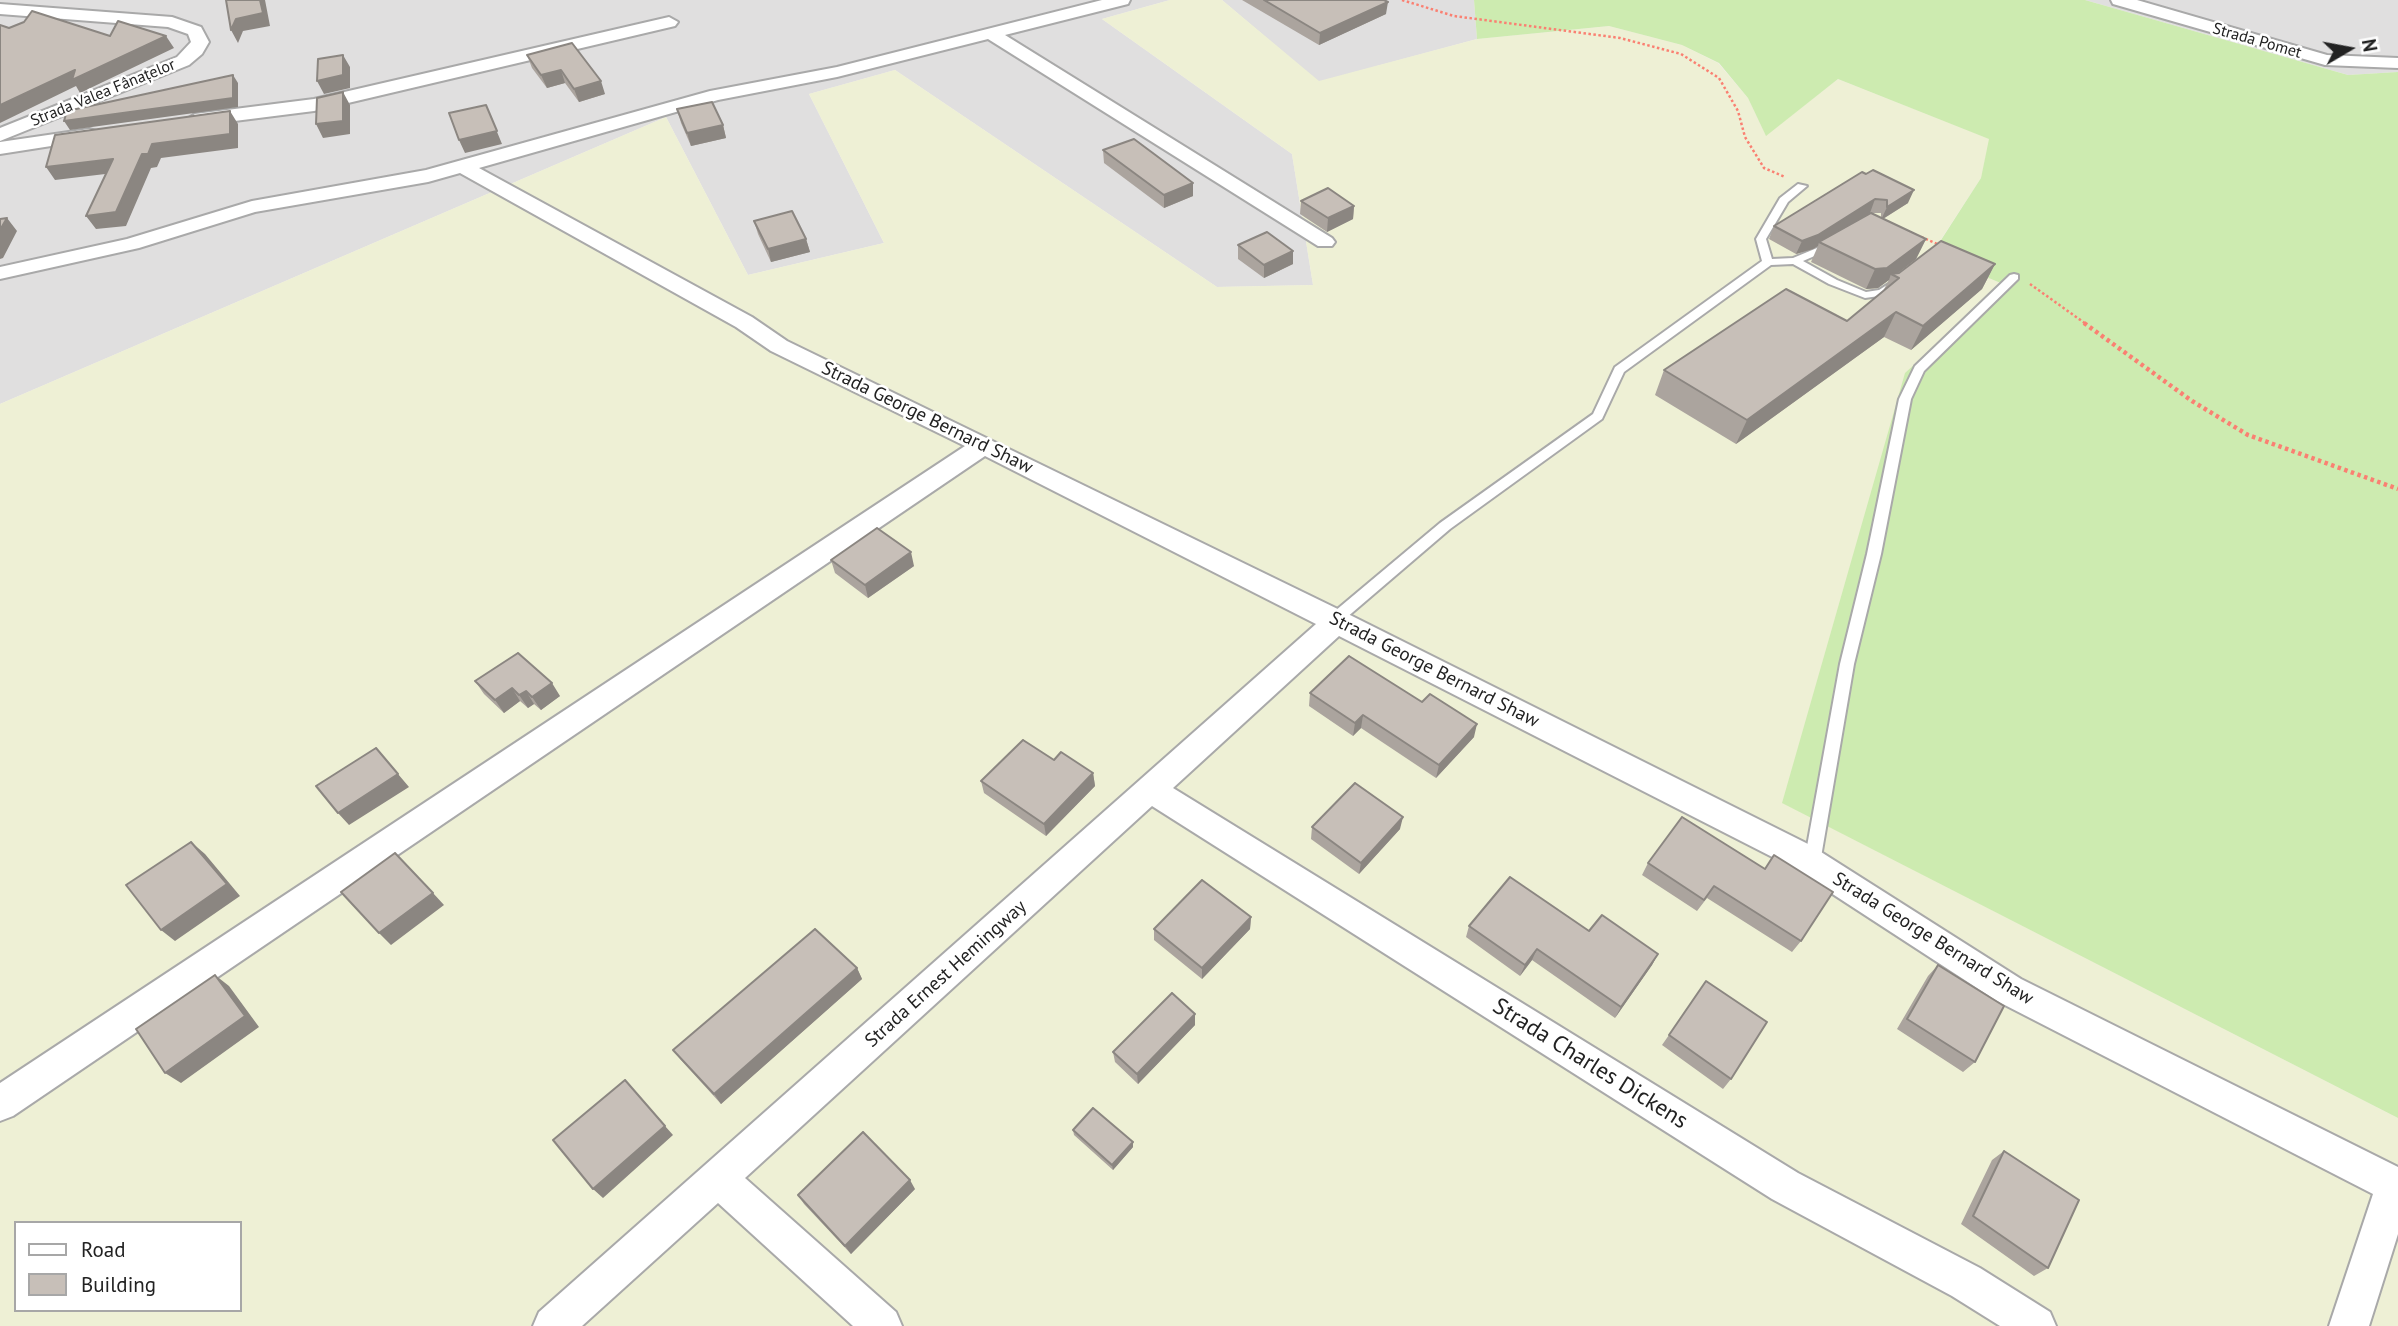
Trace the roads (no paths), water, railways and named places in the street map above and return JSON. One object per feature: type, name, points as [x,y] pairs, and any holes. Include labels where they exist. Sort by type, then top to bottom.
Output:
[{"type":"street","points":[[0,8],[62,0]]},
{"type":"street","points":[[0,273],[132,244],[252,207],[428,176],[704,98],[836,72],[1122,0]]},
{"type":"street","name":"Strada Pomet","points":[[2119,0],[2325,60],[2398,63]]},
{"type":"street","name":"Strada Valea Fânațelor","points":[[0,8],[172,22],[195,31],[200,42],[196,50],[183,61],[0,135]]},
{"type":"street","points":[[12,27],[48,13]]},
{"type":"street","points":[[178,122],[337,100],[668,22]]},
{"type":"street","points":[[993,34],[1325,242]]},
{"type":"street","points":[[0,148],[109,132]]},
{"type":"street","name":"Strada George Bernard Shaw","points":[[463,167],[744,322],[779,346],[1336,621],[1812,863],[2010,990],[2396,1186]]},
{"type":"street","points":[[0,1104],[984,445]]},
{"type":"street","name":"Strada Ernest Hemingway","points":[[553,1326],[1336,621]]},
{"type":"street","name":"Strada Charles Dickens","points":[[1151,790],[1785,1186],[1966,1283],[2036,1326]]},
{"type":"street","points":[[718,1178],[882,1326]]},
{"type":"street","points":[[2349,1326],[2396,1186]]},
{"type":"lane","points":[[1768,262],[1761,239],[1784,200],[1802,186]]},
{"type":"lane","points":[[1336,621],[1446,526],[1598,416],[1619,370],[1628,363],[1768,262],[1795,261],[1818,253],[1840,239]]},
{"type":"lane","points":[[1795,261],[1864,295],[1882,293],[1902,278]]},
{"type":"lane","points":[[1812,863],[1847,664],[1874,554],[1905,399],[1919,369],[2014,277]]}]
